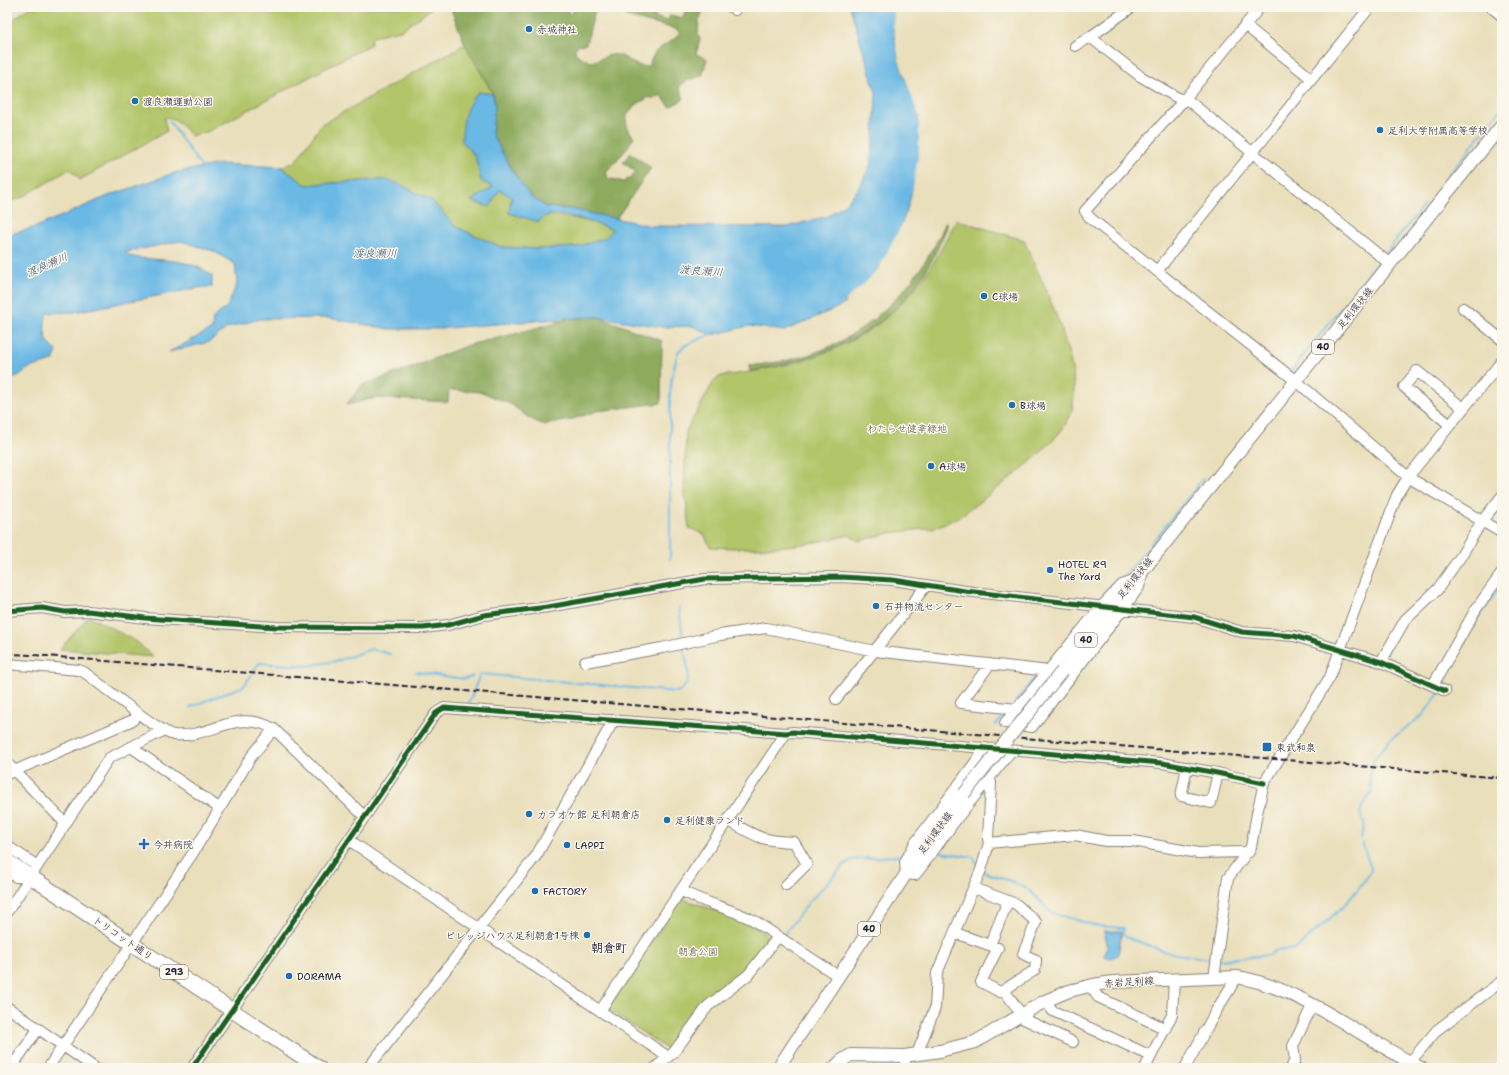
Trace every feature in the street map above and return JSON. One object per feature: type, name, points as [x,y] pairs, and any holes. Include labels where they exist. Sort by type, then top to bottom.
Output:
[{"type":"highway","name":"トリコット通り","points":[[7,861],[33,871],[131,944],[319,1068]]},
{"type":"main road","name":"足利環状線","points":[[778,1068],[906,874],[964,794],[1131,582],[1295,382],[1502,125]]},
{"type":"main road","name":"赤岩足利線","points":[[834,1068],[841,1061],[851,1055],[904,1056],[975,1042],[1045,1001],[1090,986],[1113,982],[1237,977],[1260,982],[1312,1006],[1407,1065],[1421,1068]]},
{"type":"street","points":[[1075,46],[1132,7]]},
{"type":"street","points":[[1260,7],[1246,26],[1184,99],[1085,211],[1090,218],[1295,382],[1408,477],[1502,533]]},
{"type":"street","points":[[1157,271],[1370,7]]},
{"type":"street","points":[[1491,7],[1502,16]]},
{"type":"street","points":[[1246,26],[1312,79]]},
{"type":"street","points":[[1090,37],[1140,76],[1184,99],[1390,264]]},
{"type":"street","points":[[1463,308],[1502,340]]},
{"type":"street","points":[[1214,978],[1226,885],[1233,871],[1249,852],[1264,783],[1324,688],[1397,496],[1408,477],[1502,361]]},
{"type":"street","points":[[1450,425],[1404,387],[1417,371],[1463,408]]},
{"type":"street","points":[[1381,662],[1405,620],[1437,590],[1461,556],[1482,521],[1502,496]]},
{"type":"street","points":[[1112,608],[1032,727],[1004,723],[1049,671],[1112,608],[1139,587],[1143,569]]},
{"type":"street","points":[[7,611],[37,608],[65,612],[81,610],[145,618],[276,627],[423,628],[448,625],[484,615],[548,607],[705,579],[841,576],[893,580],[926,586],[1194,617],[1237,631],[1294,636],[1340,649],[1381,662],[1439,688],[1476,609],[1502,573]]},
{"type":"street","points":[[836,699],[926,586]]},
{"type":"street","points":[[443,636],[448,625]]},
{"type":"street","points":[[585,662],[662,648],[720,635],[766,628],[875,651],[1049,671]]},
{"type":"street","points":[[7,664],[79,670],[84,672],[169,734],[181,735],[246,720],[265,724],[274,729],[365,817]]},
{"type":"street","points":[[990,664],[961,703],[1017,709]]},
{"type":"street","points":[[192,1068],[436,714],[444,708],[786,733],[794,732],[986,748],[1186,767],[1264,783]]},
{"type":"street","points":[[66,824],[9,769],[133,720]]},
{"type":"street","points":[[368,1068],[536,856],[614,720]]},
{"type":"street","points":[[48,1068],[193,853],[250,757],[274,729]]},
{"type":"street","points":[[7,912],[108,758],[163,731]]},
{"type":"street","points":[[600,1011],[729,821],[786,733]]},
{"type":"street","points":[[131,746],[219,808]]},
{"type":"street","points":[[986,748],[916,843],[905,862],[906,874],[915,875],[988,778],[1011,751]]},
{"type":"street","points":[[1186,767],[1180,796],[1211,803],[1218,773]]},
{"type":"street","points":[[917,1054],[935,1008],[938,973],[974,888],[989,843],[991,783],[988,778]]},
{"type":"street","points":[[729,821],[761,839],[794,842],[807,864],[786,886]]},
{"type":"street","points":[[989,843],[1075,835],[1106,841],[1134,841],[1198,853],[1249,852]]},
{"type":"street","points":[[349,840],[668,1057]]},
{"type":"street","points":[[7,846],[33,871]]},
{"type":"street","points":[[7,871],[16,877],[33,871]]},
{"type":"street","points":[[955,932],[998,948],[981,982],[1000,992],[1035,970],[1036,960],[1023,954],[1036,922],[1016,904],[974,888]]},
{"type":"street","points":[[682,891],[700,901],[741,914],[761,924],[778,937],[838,976]]},
{"type":"street","points":[[990,945],[1008,901]]},
{"type":"street","points":[[655,1068],[668,1057],[708,1006],[748,975],[778,937]]},
{"type":"street","points":[[1185,1068],[1216,1011],[1237,977]]},
{"type":"street","points":[[1145,1068],[1172,1015],[1174,980]]},
{"type":"street","points":[[1407,1065],[1437,1030],[1502,981]]},
{"type":"street","points":[[1090,986],[1098,997],[1166,1029]]},
{"type":"street","points":[[1004,990],[1024,1019],[1073,1042]]},
{"type":"street","points":[[1045,1001],[1053,1011],[1152,1056]]},
{"type":"street","points":[[7,1006],[95,1068]]},
{"type":"street","points":[[1291,1068],[1295,1060],[1293,1046],[1312,1006]]},
{"type":"street","points":[[11,1068],[38,1029]]},
{"type":"street","points":[[904,1056],[906,1068]]},
{"type":"green space","name":"渡良瀬運動公園","points":[[30,7],[432,7],[401,30],[373,36],[371,39],[371,44],[209,131],[191,136],[176,120],[172,118],[164,118],[167,131],[80,180],[70,169],[21,198],[7,202],[7,24]]},
{"type":"green space","points":[[450,7],[567,7],[569,15],[578,7],[596,7],[586,44],[577,46],[575,49],[576,54],[590,62],[610,55],[617,55],[640,66],[649,66],[655,53],[672,41],[680,32],[676,29],[626,17],[624,12],[626,7],[657,7],[654,17],[668,21],[670,15],[683,18],[686,7],[704,7],[699,21],[698,34],[700,40],[696,54],[707,59],[702,76],[688,80],[679,87],[684,99],[670,107],[661,95],[653,99],[650,97],[643,100],[628,113],[627,124],[634,137],[625,151],[606,172],[608,178],[624,182],[636,172],[623,162],[631,153],[651,168],[616,219],[571,209],[546,207],[530,196],[513,172],[492,134],[495,105],[493,94],[465,44]]},
{"type":"green space","points":[[465,44],[493,94],[478,92],[462,141],[475,156],[481,181],[493,187],[472,201],[499,189],[512,197],[509,213],[562,217],[588,221],[613,230],[605,239],[577,247],[538,249],[501,247],[456,227],[431,200],[387,180],[306,185],[281,167],[295,162],[322,124]]},
{"type":"green space","name":"わたらせ健幸緑地","points":[[956,220],[1024,240],[1060,327],[1068,351],[1073,375],[1074,397],[1070,416],[1063,428],[1052,442],[1037,456],[958,518],[933,528],[890,533],[858,541],[849,535],[780,547],[710,547],[704,534],[689,528],[686,499],[684,496],[686,431],[714,381],[721,376],[782,366],[810,358],[836,348],[861,335],[884,319],[906,299],[930,268]]},
{"type":"green space","points":[[946,222],[946,229],[931,261],[914,288],[893,311],[869,329],[843,344],[815,355],[750,371],[749,366],[783,361],[815,353],[840,342],[863,328],[903,291],[920,269]]},
{"type":"green space","points":[[599,317],[662,341],[661,403],[597,411],[570,420],[544,425],[529,418],[512,405],[482,392],[449,390],[448,402],[376,398],[346,405],[362,385],[408,369],[468,345],[570,318]]},
{"type":"green space","points":[[89,616],[137,642],[153,657],[60,649]]},
{"type":"green space","name":"朝倉公園","points":[[681,898],[750,923],[771,938],[771,940],[750,965],[711,995],[695,1012],[668,1050],[609,1010],[609,1006]]},
{"type":"water","name":"渡良瀬川","points":[[850,7],[894,7],[896,45],[903,72],[917,109],[920,127],[920,147],[912,192],[906,214],[898,234],[889,253],[879,268],[864,285],[846,299],[846,304],[784,331],[749,326],[712,335],[692,326],[663,327],[599,317],[435,329],[389,329],[328,318],[260,319],[227,328],[209,342],[169,352],[212,329],[213,318],[227,307],[237,284],[235,264],[213,251],[181,241],[126,252],[129,256],[139,258],[183,262],[193,265],[212,276],[212,287],[203,287],[74,312],[47,313],[45,334],[49,343],[57,351],[53,361],[29,368],[18,376],[7,379],[7,235],[36,227],[108,196],[177,172],[220,164],[281,167],[306,185],[387,180],[399,184],[431,200],[456,227],[501,247],[538,249],[577,247],[605,238],[613,230],[579,218],[552,215],[545,216],[539,222],[509,213],[512,197],[499,190],[490,207],[471,201],[493,187],[481,181],[475,156],[462,141],[465,115],[470,103],[478,92],[493,94],[495,105],[492,134],[513,172],[530,196],[546,207],[571,209],[652,226],[787,227],[828,216],[845,204],[858,189],[870,167],[874,137],[876,93]]},
{"type":"water","points":[[1104,931],[1122,931],[1118,955],[1108,959],[1104,955],[1108,947]]},
{"type":"pier","points":[[894,7],[896,7],[895,25],[901,60],[921,117],[921,151],[912,204],[904,225],[881,269],[865,286],[848,300],[847,305],[809,322],[846,304],[846,299],[864,284],[879,268],[902,224],[910,204],[919,151],[919,117],[899,60],[893,25]]},
{"type":"waterway","points":[[1447,177],[1502,108]]},
{"type":"waterway","points":[[169,121],[203,169]]},
{"type":"waterway","points":[[1385,254],[1424,205]]},
{"type":"waterway","points":[[1290,372],[1380,260]]},
{"type":"waterway","points":[[670,559],[670,395],[672,376],[678,352],[684,346],[713,333]]},
{"type":"waterway","points":[[1109,590],[1135,564],[1203,479]]},
{"type":"waterway","points":[[1443,686],[1447,672],[1479,617],[1502,584]]},
{"type":"waterway","points":[[679,607],[683,640]]},
{"type":"waterway","points":[[469,703],[480,674],[677,692],[683,688],[688,678],[683,646]]},
{"type":"waterway","points":[[190,707],[244,686],[259,663],[306,666],[337,661],[371,649],[390,654]]},
{"type":"waterway","points":[[416,672],[464,679],[473,676]]},
{"type":"waterway","points":[[1015,702],[1037,675]]},
{"type":"waterway","points":[[1361,838],[1364,823],[1360,814],[1364,803],[1372,792],[1369,777],[1372,764],[1390,740],[1423,715],[1440,692]]},
{"type":"waterway","points":[[996,725],[1007,712]]},
{"type":"waterway","points":[[1219,960],[1269,955],[1275,951],[1296,949],[1346,904],[1371,872],[1362,843]]},
{"type":"waterway","points":[[941,852],[973,857],[978,865]]},
{"type":"waterway","points":[[783,936],[809,902],[845,864],[852,860],[901,855]]},
{"type":"waterway","points":[[983,872],[1011,881],[1029,890],[1052,913],[1097,926],[1124,928],[1123,933],[1126,937],[1169,953],[1213,959]]},
{"type":"railway","points":[[7,654],[34,655],[1502,778]]},
{"type":"cycle path","points":[[7,611],[42,608],[65,612],[88,611],[145,618],[276,627],[423,628],[448,625],[484,615],[548,607],[705,579],[841,577],[893,580],[965,591],[1194,617],[1242,632],[1294,636],[1381,662],[1445,691]]},
{"type":"cycle path","points":[[192,1068],[436,713],[444,708],[786,733],[793,732],[1162,763],[1264,783]]},
{"type":"place","name":"赤城神社","points":[[529,29]]},
{"type":"place","name":"渡良瀬運動公園","points":[[135,101]]},
{"type":"place","name":"足利大学附属高等学校","points":[[1380,130]]},
{"type":"place","name":"C球場","points":[[984,296]]},
{"type":"place","name":"B球場","points":[[1012,405]]},
{"type":"place","name":"A球場","points":[[931,466]]},
{"type":"place","name":"HOTEL R9 The Yard","points":[[1050,570]]},
{"type":"place","name":"石井物流センター","points":[[876,606]]},
{"type":"place","name":"東武和泉","points":[[1267,747]]},
{"type":"place","name":"カラオケ館 足利朝倉店","points":[[529,814]]},
{"type":"place","name":"足利健康ランド","points":[[667,820]]},
{"type":"place","name":"今井病院","points":[[144,844]]},
{"type":"place","name":"LAPPI","points":[[567,845]]},
{"type":"place","name":"FACTORY","points":[[535,891]]},
{"type":"place","name":"ビレッジハウス足利朝倉1号棟","points":[[587,935]]},
{"type":"place","name":"DORAMA","points":[[289,976]]},
{"type":"district","name":"朝倉町","points":[[609,948]]}]
